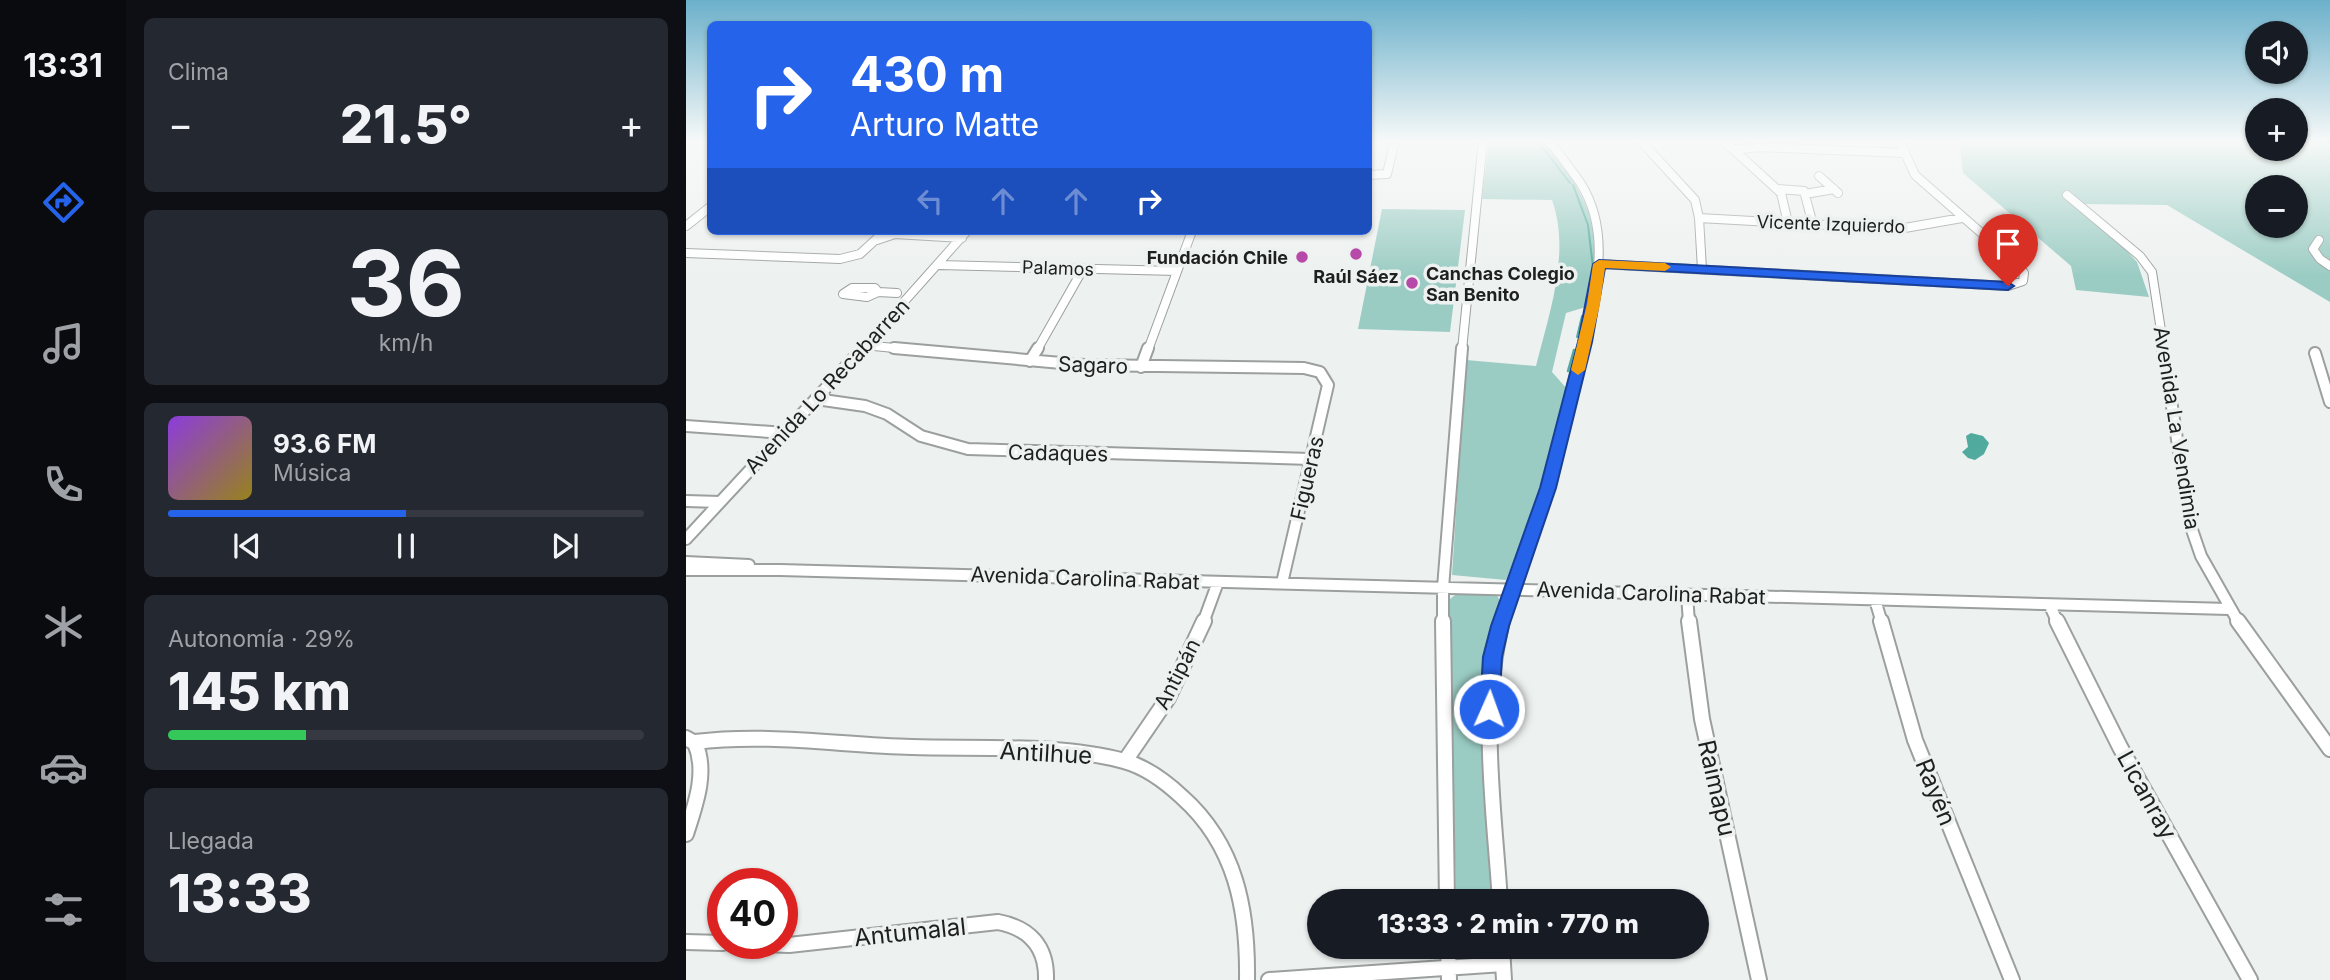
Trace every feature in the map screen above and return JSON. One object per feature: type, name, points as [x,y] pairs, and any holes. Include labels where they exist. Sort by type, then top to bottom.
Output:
[{"type":"street","points":[[1447,889],[1443,588],[1467,282],[1478,186]]},
{"type":"street","points":[[1499,889],[1489,690],[1497,636],[1548,488],[1593,309],[1599,264],[1598,227],[1582,186]]},
{"type":"street","points":[[1683,186],[1692,195],[1699,218],[1702,269]]},
{"type":"street","points":[[1773,186],[1783,197],[1788,223]]},
{"type":"street","points":[[1805,194],[1836,192],[1829,186]]},
{"type":"street","points":[[1599,264],[2008,286],[2020,283],[2025,277],[2022,269],[1927,186]]},
{"type":"street","points":[[1777,189],[1799,189],[1805,194],[1813,225]]},
{"type":"street","name":"Avenida La Vendimia","points":[[2067,195],[2140,256],[2152,272],[2190,524],[2201,556],[2229,609],[2329,746]]},
{"type":"street","points":[[686,226],[707,210]]},
{"type":"street","name":"Vicente Izquierdo","points":[[1699,218],[1904,229],[1962,218]]},
{"type":"street","points":[[872,244],[885,235]]},
{"type":"street","points":[[686,253],[833,259],[853,257],[885,235]]},
{"type":"street","name":"Avenida Lo Recabarren","points":[[686,539],[908,299],[963,235]]},
{"type":"street","points":[[1141,366],[1190,235]]},
{"type":"street","points":[[2319,240],[2313,249],[2320,259],[2330,266]]},
{"type":"street","name":"Palamos","points":[[939,265],[1177,271]]},
{"type":"street","points":[[1030,362],[1083,269]]},
{"type":"street","points":[[878,292],[916,290]]},
{"type":"street","points":[[897,293],[897,296],[908,299]]},
{"type":"street","name":"Sagaro","points":[[864,345],[1030,362],[1304,368],[1322,373]]},
{"type":"street","points":[[2315,353],[2330,402]]},
{"type":"street","name":"Figueras","points":[[1282,583],[1328,386],[1322,373]]},
{"type":"street","name":"Cadaques","points":[[816,399],[865,406],[887,414],[921,436],[945,445],[968,449],[1311,460]]},
{"type":"street","points":[[686,426],[785,433]]},
{"type":"street","points":[[686,501],[720,502]]},
{"type":"street","name":"Avenida Carolina Rabat","points":[[686,562],[753,565],[780,570]]},
{"type":"street","name":"Avenida Carolina Rabat","points":[[686,570],[780,570],[2229,609]]},
{"type":"street","name":"Antipán","points":[[1125,761],[1182,673],[1218,582]]},
{"type":"street","name":"Raimapu","points":[[1687,594],[1702,719],[1759,980]]},
{"type":"street","name":"Rayén","points":[[1875,600],[1915,740],[2012,980]]},
{"type":"street","name":"Licanray","points":[[2050,606],[2120,747],[2250,980]]},
{"type":"street","name":"Antilhue","points":[[691,740],[733,737],[849,745],[1054,751],[1125,761],[1160,778],[1192,803],[1223,845],[1243,903],[1248,949],[1247,980]]},
{"type":"street","points":[[686,834],[700,772],[700,752],[691,740]]},
{"type":"street","name":"Antumalal","points":[[798,944],[998,922],[1011,923],[1036,939],[1045,958],[1046,980]]},
{"type":"street","points":[[686,942],[707,943]]},
{"type":"street","points":[[1269,980],[1504,972]]},
{"type":"shaded area","points":[[1484,186],[1576,186],[1590,217],[1593,235],[1593,278],[1589,306],[1566,313],[1552,372],[1568,390],[1535,506],[1506,580],[1452,575],[1466,360],[1536,366],[1552,305],[1559,262],[1559,241],[1552,200],[1482,199]]},
{"type":"shaded area","points":[[1978,186],[2245,186],[2245,238],[2308,238],[2308,186],[2330,186],[2330,302],[2167,205],[2083,204],[2137,262],[2149,297],[2076,290],[2071,266]]},
{"type":"shaded area","name":"Canchas Colegio San Benito","points":[[1382,209],[1465,210],[1450,332],[1358,329]]},
{"type":"shaded area","points":[[1971,433],[1983,436],[1989,443],[1984,454],[1975,460],[1962,452],[1968,447],[1966,436]]},
{"type":"shaded area","points":[[1455,595],[1497,595],[1501,603],[1485,669],[1484,703],[1493,889],[1456,889],[1449,600]]},
{"type":"waterway","points":[[1573,186],[1588,225],[1593,267]]},
{"type":"waterway","points":[[1577,337],[1582,316]]},
{"type":"waterway","points":[[1568,371],[1574,350]]},
{"type":"slow traffic","points":[[1578,370],[1594,304],[1599,264],[1665,267]]},
{"type":"place","name":"Raúl Sáez","points":[[1356,254]]},
{"type":"place","name":"Fundación Chile","points":[[1302,257]]},
{"type":"place","name":"Canchas Colegio San Benito","points":[[1412,283]]},
{"type":"route","points":[[1489,709],[1493,657],[1500,626],[1548,488],[1585,342],[1599,264],[2008,286]]}]
